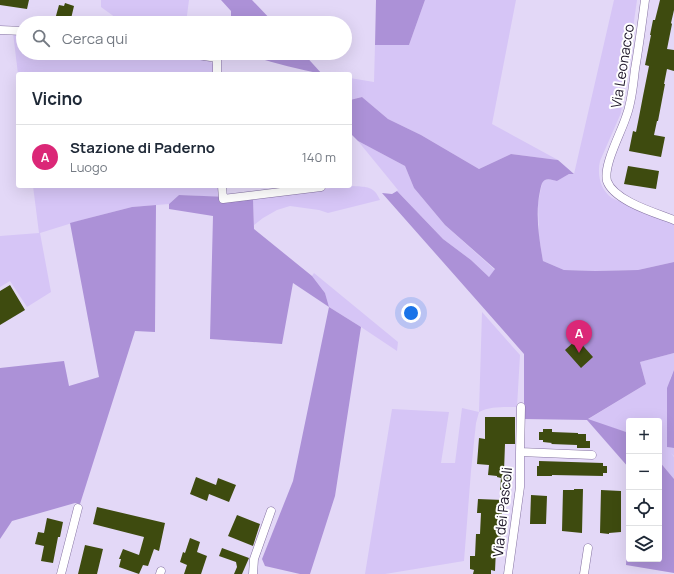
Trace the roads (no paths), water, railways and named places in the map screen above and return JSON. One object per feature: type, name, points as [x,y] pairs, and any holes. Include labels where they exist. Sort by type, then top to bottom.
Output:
[{"type":"street","name":"Via Leonacco","points":[[645,0],[631,98],[627,116],[608,163],[607,180],[614,191],[621,197],[646,210],[674,220]]},
{"type":"street","points":[[0,30],[16,31]]},
{"type":"street","points":[[217,60],[217,72]]},
{"type":"street","points":[[222,188],[223,199],[313,188]]},
{"type":"street","name":"Via dei Pascoli","points":[[508,574],[520,487],[520,407]]},
{"type":"street","name":"Via dei Pascoli","points":[[520,452],[592,455]]},
{"type":"street","points":[[61,574],[78,508]]},
{"type":"street","points":[[253,574],[254,560],[272,511]]},
{"type":"street","points":[[584,574],[588,548]]},
{"type":"place","name":"Stazione di Paderno","points":[[579,353]]}]
